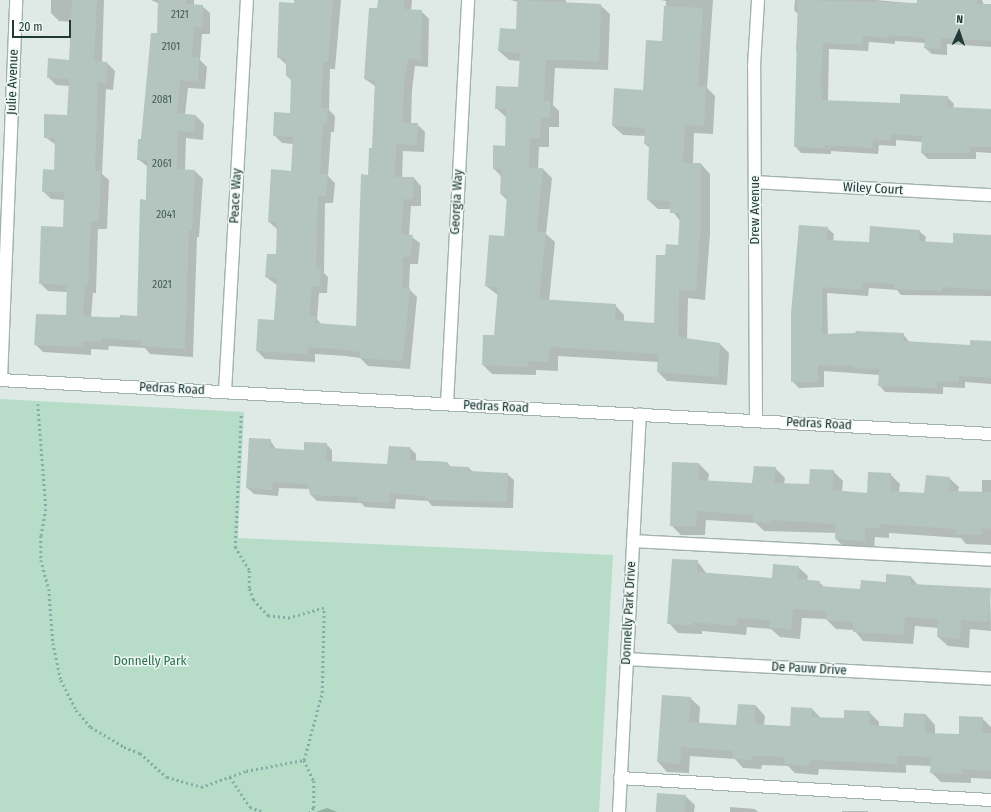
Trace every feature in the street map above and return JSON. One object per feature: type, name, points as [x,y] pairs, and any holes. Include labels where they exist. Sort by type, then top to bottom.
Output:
[{"type":"street","name":"Julie Avenue","points":[[1,380],[16,0]]},
{"type":"street","name":"Peace Way","points":[[225,392],[247,0]]},
{"type":"street","name":"Georgia Way","points":[[447,404],[468,0]]},
{"type":"street","name":"Drew Avenue","points":[[756,421],[754,66],[758,0]]},
{"type":"street","name":"Wiley Court","points":[[755,182],[991,195]]},
{"type":"street","name":"Pedras Road","points":[[1,380],[991,434]]},
{"type":"street","name":"Donnelly Park Drive","points":[[618,812],[640,414]]},
{"type":"street","points":[[633,541],[991,560]]},
{"type":"street","name":"De Pauw Drive","points":[[627,659],[991,678]]},
{"type":"street","points":[[620,778],[991,800]]},
{"type":"path","points":[[38,404],[46,509],[41,536],[41,560],[49,589],[53,643],[61,680],[76,710],[90,727],[124,747],[140,753],[167,778],[201,787],[230,777],[304,760]]},
{"type":"path","points":[[242,415],[234,548],[249,570],[249,588],[254,600],[268,616],[279,619],[304,615],[324,608],[322,693],[304,760],[314,781],[314,808],[310,812]]},
{"type":"path","points":[[230,777],[250,807],[264,812]]},
{"type":"green space","name":"Donnelly Park","points":[[0,399],[244,412],[238,538],[613,555],[599,812],[0,812]]},
{"type":"building","points":[[72,0],[97,0],[94,61],[107,62],[106,83],[98,82],[95,171],[101,171],[99,221],[91,221],[88,286],[85,285],[83,316],[120,318],[120,315],[137,316],[140,199],[146,200],[147,160],[137,160],[138,139],[141,139],[151,33],[157,33],[158,0],[186,0],[186,4],[203,5],[202,27],[194,27],[192,57],[199,58],[198,82],[180,80],[177,113],[196,115],[195,132],[178,131],[177,169],[195,170],[192,230],[189,230],[185,349],[141,346],[142,341],[101,338],[101,342],[83,341],[83,347],[34,345],[36,314],[66,315],[67,285],[39,284],[41,226],[63,227],[64,192],[42,192],[43,169],[54,170],[55,138],[44,138],[44,114],[67,115],[69,79],[47,78],[48,58],[69,60]]},
{"type":"building","points":[[294,0],[333,0],[328,62],[323,62],[321,108],[328,108],[327,125],[323,124],[320,174],[328,174],[326,196],[318,196],[316,269],[321,269],[320,286],[312,286],[309,316],[315,316],[315,323],[356,326],[361,174],[368,175],[369,148],[372,148],[375,80],[364,79],[369,8],[377,8],[378,0],[404,0],[404,9],[422,10],[421,60],[408,59],[404,82],[403,123],[418,123],[417,145],[396,144],[395,177],[414,177],[413,199],[404,199],[401,234],[413,235],[411,257],[403,257],[402,288],[410,288],[403,361],[359,358],[360,352],[338,349],[308,347],[307,354],[256,351],[258,319],[274,320],[277,278],[265,277],[267,254],[276,254],[277,222],[268,222],[271,169],[291,171],[293,137],[273,136],[274,112],[290,113],[291,77],[286,76],[286,58],[277,58],[279,2],[294,3]]},
{"type":"building","points":[[517,0],[601,4],[599,61],[546,60],[544,101],[550,101],[550,118],[541,118],[540,138],[530,138],[529,168],[543,168],[537,231],[546,232],[539,299],[616,304],[615,320],[654,323],[656,255],[665,255],[666,244],[678,245],[680,213],[670,213],[670,201],[647,200],[649,144],[644,144],[645,128],[612,126],[614,88],[643,90],[646,40],[662,41],[664,6],[703,8],[698,86],[706,86],[704,126],[685,125],[683,163],[701,163],[701,224],[696,291],[679,290],[678,337],[720,343],[718,377],[657,372],[658,354],[550,347],[549,362],[528,361],[527,367],[482,365],[483,335],[494,335],[498,287],[485,286],[489,235],[504,236],[507,195],[500,194],[501,169],[493,169],[493,145],[505,146],[506,109],[495,109],[496,86],[518,87],[520,53],[498,51],[500,28],[516,29]]},
{"type":"building","points":[[798,0],[917,3],[917,0],[978,0],[977,4],[991,4],[991,41],[941,38],[941,49],[924,48],[925,38],[889,35],[889,38],[863,36],[862,45],[823,43],[821,77],[822,100],[900,103],[900,94],[948,96],[947,107],[991,109],[991,147],[970,147],[970,153],[921,153],[922,136],[891,134],[890,141],[873,139],[872,148],[825,145],[825,148],[794,147]]},
{"type":"building","points":[[799,225],[828,227],[827,240],[869,242],[870,226],[920,230],[919,241],[953,243],[953,233],[991,235],[991,290],[942,287],[942,291],[894,289],[894,284],[863,282],[862,290],[822,287],[822,334],[855,333],[856,331],[904,333],[903,341],[970,345],[970,340],[991,341],[991,378],[959,376],[959,382],[937,381],[937,388],[878,386],[879,369],[854,368],[854,366],[818,365],[818,382],[791,382],[791,313]]},
{"type":"building","points":[[249,438],[271,439],[270,448],[304,450],[304,442],[327,443],[326,461],[387,464],[389,446],[410,447],[410,460],[447,462],[447,466],[469,467],[469,471],[508,473],[507,502],[425,500],[425,496],[390,493],[389,503],[357,501],[358,497],[310,495],[308,484],[273,482],[272,490],[246,488]]},
{"type":"building","points":[[672,462],[699,463],[699,480],[752,483],[754,466],[776,467],[774,483],[809,484],[810,469],[834,470],[832,490],[867,493],[868,472],[891,473],[890,491],[924,493],[926,475],[950,477],[949,491],[991,492],[991,529],[982,528],[982,535],[955,534],[956,529],[880,524],[880,528],[865,528],[865,541],[835,539],[836,524],[772,520],[772,523],[753,522],[753,515],[697,511],[696,526],[670,526]]},
{"type":"building","points":[[672,559],[698,560],[697,572],[772,578],[773,564],[799,566],[798,579],[820,581],[819,586],[860,589],[861,580],[886,582],[886,574],[911,576],[911,584],[991,588],[988,622],[961,620],[960,639],[937,637],[938,619],[905,617],[904,635],[853,632],[853,622],[826,620],[826,611],[793,609],[791,629],[769,628],[770,620],[738,618],[737,626],[693,622],[692,625],[667,624]]},
{"type":"building","points":[[662,695],[691,697],[689,722],[736,725],[738,704],[756,705],[755,724],[790,726],[791,707],[812,708],[812,717],[844,718],[844,710],[870,711],[869,725],[903,727],[904,713],[926,714],[925,733],[959,734],[959,716],[983,717],[982,733],[991,733],[991,771],[962,769],[962,774],[930,773],[931,757],[897,756],[897,764],[810,760],[809,766],[784,764],[785,757],[752,756],[752,760],[733,759],[733,751],[681,747],[680,764],[657,762]]},
{"type":"building","points":[[657,793],[686,795],[685,812],[656,812]]}]
